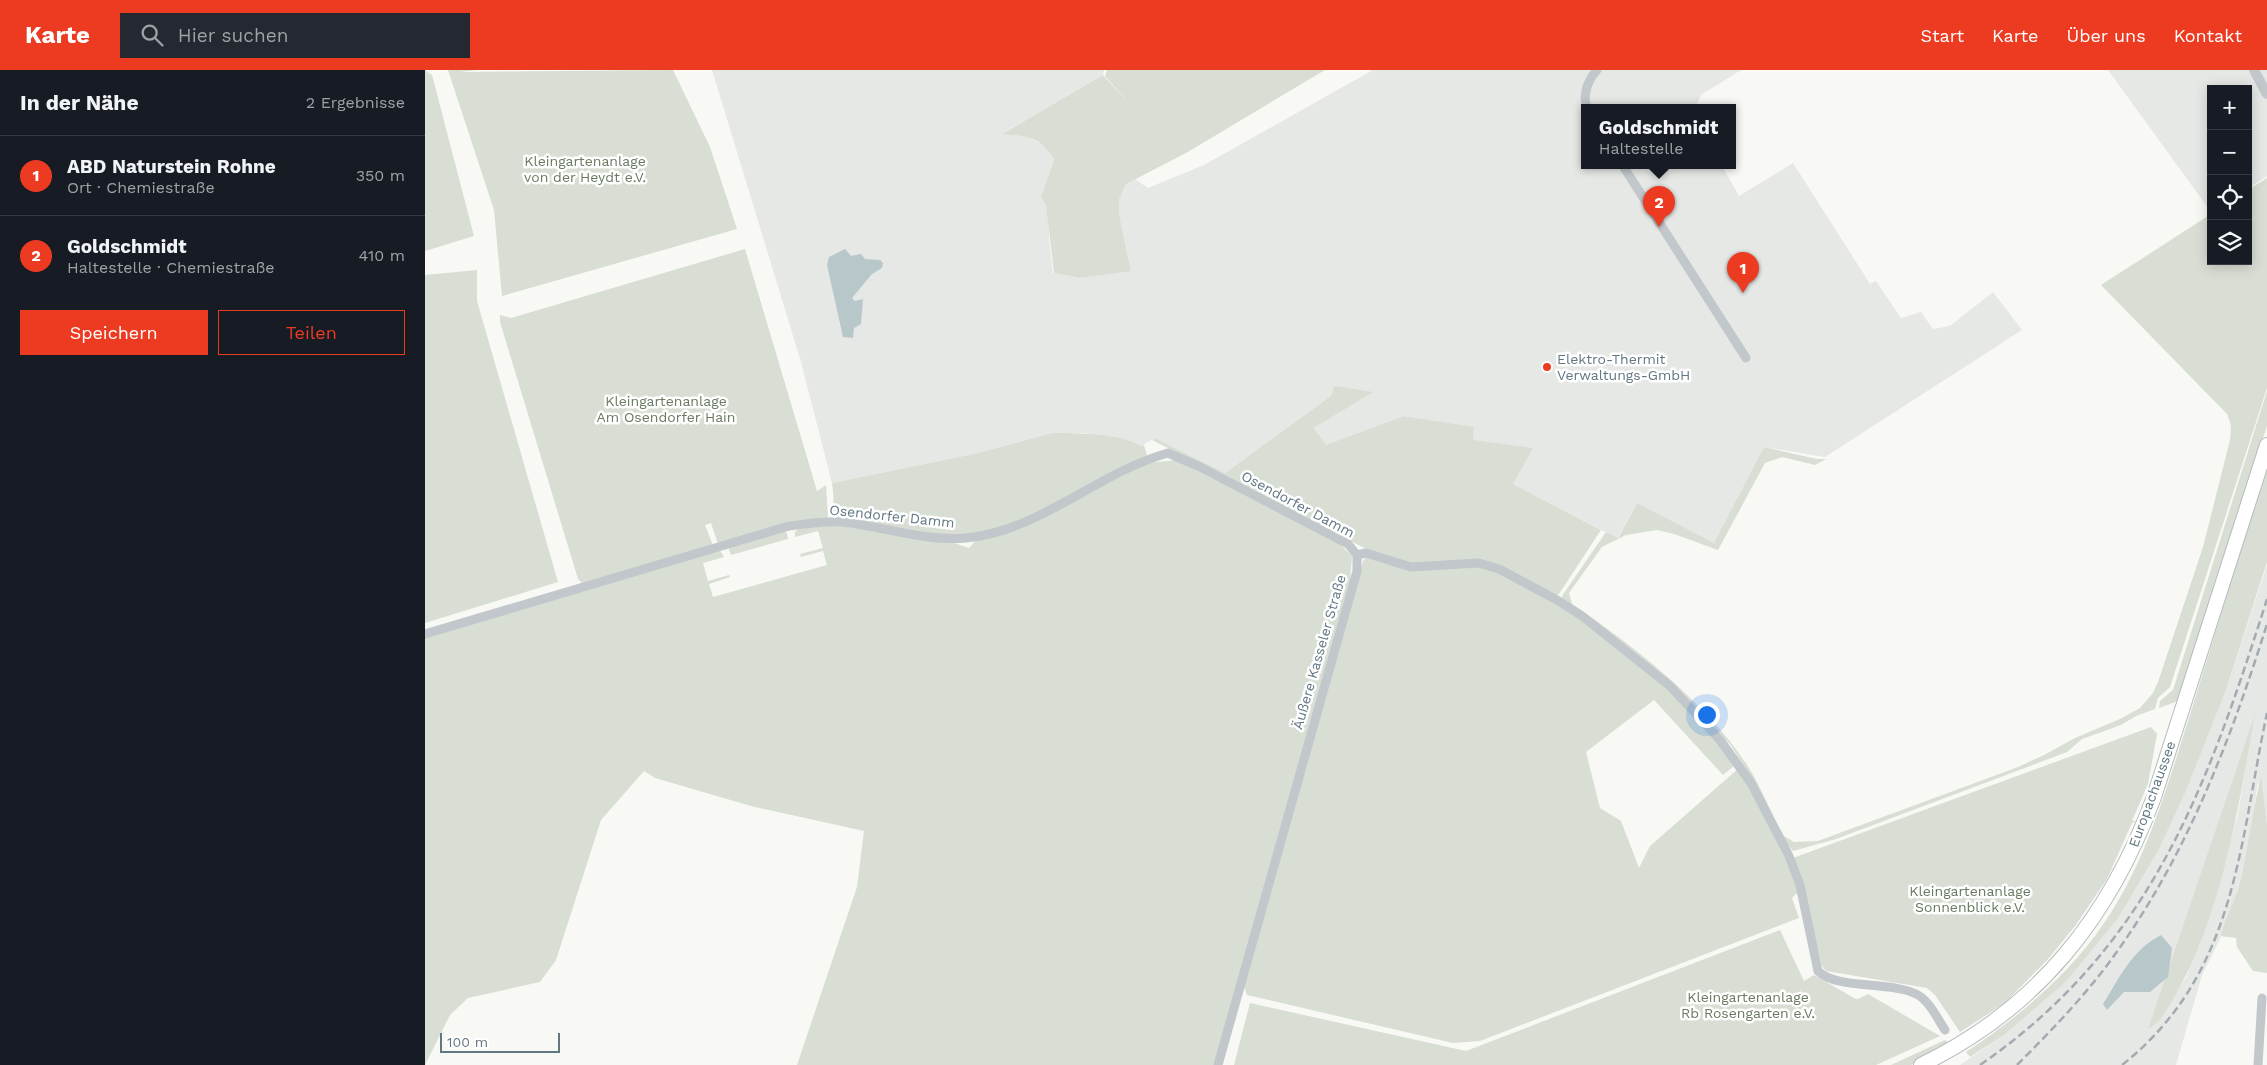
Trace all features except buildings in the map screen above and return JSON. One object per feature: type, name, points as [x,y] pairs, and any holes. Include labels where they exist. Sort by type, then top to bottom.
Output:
[{"type":"main road","name":"Europachaussee","points":[[1921,1065],[1979,1032],[2032,990],[2079,939],[2117,882],[2137,841],[2154,797],[2267,445]]},
{"type":"street","points":[[1585,104],[1587,84],[1597,70]]},
{"type":"street","points":[[2255,70],[2267,94]]},
{"type":"street","points":[[1625,169],[1746,358]]},
{"type":"street","name":"Osendorfer Damm","points":[[425,634],[789,526],[831,522],[947,538],[987,534],[1020,523],[1131,467],[1168,453],[1348,544],[1357,555]]},
{"type":"street","points":[[1357,555],[1366,553],[1411,567],[1479,563],[1499,569],[1557,600],[1644,664],[1669,686],[1720,740],[1751,783],[1789,856],[1800,885],[1818,971],[1830,979],[1903,990],[1917,994],[1925,1001],[1945,1030]]},
{"type":"street","name":"Äußere Kasseler Straße","points":[[1218,1065],[1357,571],[1357,555]]},
{"type":"street","points":[[2258,1065],[2262,998]]},
{"type":"shaded area","points":[[712,70],[1104,70],[1103,75],[1003,133],[1025,135],[1046,146],[1054,161],[1041,197],[1049,205],[1049,239],[1053,273],[1080,278],[1131,270],[1119,214],[1119,200],[1126,184],[1135,179],[1148,188],[1204,165],[1373,70],[1741,70],[1701,95],[1697,104],[1581,104],[1581,169],[1724,169],[1739,196],[1793,163],[1870,284],[1876,281],[1901,318],[1921,312],[1933,329],[1950,326],[1993,292],[2022,330],[1825,457],[1764,447],[1714,544],[1637,503],[1617,538],[1513,484],[1472,440],[1474,428],[1404,416],[1326,446],[1314,428],[1372,392],[1332,395],[1225,473],[1155,438],[1141,446],[1111,437],[1084,433],[1052,433],[978,453],[832,483],[801,362]]},
{"type":"shaded area","points":[[2108,70],[2267,70],[2267,176],[2252,185],[2252,85],[2207,85],[2207,206]]},
{"type":"shaded area","points":[[845,249],[851,256],[861,254],[865,259],[880,260],[883,263],[882,268],[872,274],[852,298],[855,301],[863,299],[861,324],[854,328],[853,338],[843,337],[827,265],[829,257]]},
{"type":"shaded area","points":[[2267,565],[2267,824],[2261,778],[2257,787],[2251,834],[2237,892],[2220,939],[2202,975],[2176,1065],[1960,1065],[2004,1035],[2066,982],[2119,917],[2159,849],[2187,789],[2226,690]],"holes":[[[2254,718],[2238,814],[2215,898],[2186,978],[2149,1028]]]},
{"type":"shaded area","points":[[2161,935],[2172,948],[2168,977],[2150,992],[2124,992],[2107,1010],[2103,1004],[2127,965],[2142,948]]},
{"type":"green space","points":[[425,70],[432,75],[474,236],[425,251]]},
{"type":"green space","name":"Kleingartenanlage von der Heydt e.V.","points":[[448,70],[476,70],[460,72],[673,70],[710,147],[737,229],[502,296],[494,210]]},
{"type":"green space","points":[[1107,70],[1325,70],[1186,153],[1126,184],[1119,200],[1119,214],[1131,271],[1080,278],[1054,273],[1046,205],[1041,197],[1054,160],[1044,146],[1033,139],[1002,134],[1103,75],[1131,106],[1105,76]]},
{"type":"green space","points":[[2267,178],[2267,388],[2170,687],[2158,698],[2155,709],[2136,716],[2121,725],[2082,739],[2067,752],[1836,839],[1793,851],[1783,839],[1759,789],[1730,744],[1695,708],[1562,599],[1562,596],[1606,532],[1618,538],[1637,503],[1714,543],[1764,447],[1817,459],[1826,459],[1815,465],[1782,457],[1765,463],[1718,550],[1657,530],[1626,535],[1602,547],[1569,593],[1572,604],[1644,657],[1692,699],[1713,722],[1749,768],[1784,836],[1794,842],[1818,841],[2018,767],[2075,738],[2120,719],[2140,708],[2153,693],[2158,682],[2203,547],[2230,440],[2231,425],[2227,414],[2101,285],[2207,217],[2207,265],[2252,265],[2252,187]]},
{"type":"green space","name":"Kleingartenanlage Am Osendorfer Hain","points":[[745,249],[817,491],[826,485],[828,518],[718,544],[711,523],[705,525],[712,543],[710,548],[582,583],[578,579],[500,322],[500,315],[511,318]]},
{"type":"green space","points":[[477,270],[477,301],[558,582],[425,623],[425,275]]},
{"type":"green space","points":[[1334,386],[1373,392],[1314,428],[1326,445],[1404,416],[1474,427],[1473,440],[1533,448],[1513,484],[1601,530],[1559,594],[1555,596],[1501,566],[1417,565],[1370,551],[1152,440],[1155,438],[1225,473],[1332,395]]},
{"type":"green space","points":[[2267,391],[2267,426],[2178,701],[2159,708],[2160,701],[2173,690]]},
{"type":"green space","points":[[1052,433],[1122,438],[1141,446],[1144,445],[1147,455],[1042,510],[999,528],[978,533],[957,535],[927,534],[836,519],[832,483],[978,453]]},
{"type":"green space","points":[[1176,460],[1339,543],[1352,556],[1350,580],[1215,1065],[797,1065],[857,887],[864,831],[751,806],[655,778],[644,771],[601,820],[556,960],[540,982],[468,998],[450,1015],[425,1065],[425,638],[719,549],[724,557],[703,563],[708,581],[729,575],[730,577],[709,584],[713,597],[827,565],[823,551],[801,557],[800,554],[823,548],[818,531],[795,537],[795,532],[798,529],[834,525],[948,541],[969,548],[977,539],[1020,527],[1148,463]]},
{"type":"green space","points":[[2267,472],[2267,562],[2226,690],[2187,789],[2159,849],[2119,917],[2066,982],[2004,1035],[1970,1057],[1966,1052],[2028,1006],[2082,952],[2112,911],[2137,865],[2157,817],[2251,515]]},
{"type":"green space","points":[[782,530],[787,533],[788,539],[731,555],[729,550],[731,545]]},
{"type":"green space","points":[[1366,557],[1388,564],[1467,565],[1496,570],[1566,609],[1665,686],[1712,735],[1734,766],[1723,775],[1654,700],[1586,752],[1600,808],[1621,821],[1639,868],[1650,846],[1739,768],[1789,865],[1798,892],[1792,898],[1799,918],[1480,1041],[1453,1043],[1247,995],[1244,987],[1363,561]]},
{"type":"green space","points":[[2255,714],[2235,824],[2216,899],[2189,969],[2164,1013],[2148,1029]]},
{"type":"green space","name":"Kleingartenanlage Sonnenblick e.V.","points":[[2151,727],[2157,734],[2148,784],[2132,821],[2137,821],[2132,823],[2107,879],[2075,926],[2049,958],[2005,1003],[1960,1032],[1935,995],[1927,988],[1826,971],[1822,966],[1802,883],[1793,858]]},
{"type":"green space","points":[[2261,776],[2267,824],[2267,973],[2253,971],[2237,947],[2236,938],[2221,936],[2238,889],[2245,861]]},
{"type":"green space","name":"Kleingartenanlage Rb Rosengarten e.V.","points":[[1780,930],[1804,981],[1814,975],[1854,998],[1858,999],[1868,994],[1940,1036],[1876,1065],[1234,1065],[1250,1003],[1466,1051]]},
{"type":"green space","points":[[1945,1040],[1951,1044],[1911,1065],[1891,1065]]},
{"type":"railway","points":[[1980,1065],[2039,1019],[2089,969],[2130,916],[2165,859],[2195,798],[2221,735],[2267,599]]},
{"type":"railway","points":[[2017,1065],[2097,978],[2135,925],[2160,885],[2182,844],[2220,758],[2267,624]]},
{"type":"railway","points":[[2122,1065],[2160,1029],[2189,990],[2211,948],[2227,904],[2239,858],[2267,713]]},
{"type":"place","name":"Goldschmidt","points":[[1659,227]]},
{"type":"place","name":"ABD Naturstein Rohne","points":[[1743,293]]},
{"type":"place","name":"Elektro-Thermit Verwaltungs-GmbH","points":[[1547,367]]}]
